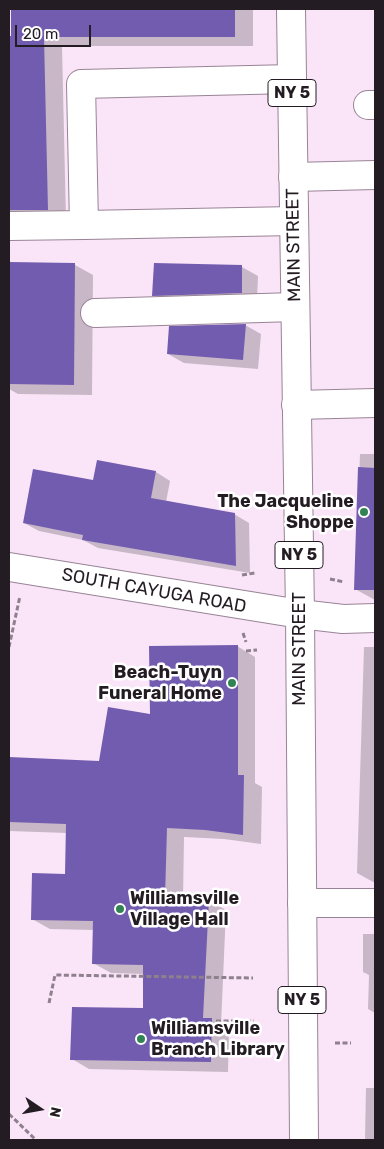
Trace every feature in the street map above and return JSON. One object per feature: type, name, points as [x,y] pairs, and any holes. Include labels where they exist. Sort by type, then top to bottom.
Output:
[{"type":"main road","name":"MAIN STREET","points":[[292,9],[300,614],[304,1140]]},
{"type":"main road","points":[[84,225],[81,84],[292,79]]},
{"type":"main road","points":[[293,177],[375,175]]},
{"type":"main road","points":[[9,226],[294,221]]},
{"type":"main road","points":[[95,313],[295,306]]},
{"type":"main road","points":[[296,405],[375,403]]},
{"type":"main road","name":"SOUTH CAYUGA ROAD","points":[[15,577],[343,619],[375,618]]},
{"type":"main road","points":[[302,903],[375,903]]},
{"type":"path","points":[[242,575],[255,572]]},
{"type":"path","points":[[9,647],[15,577]]},
{"type":"path","points":[[330,579],[344,582]]},
{"type":"path","points":[[243,633],[246,642]]},
{"type":"path","points":[[246,651],[257,650]]},
{"type":"path","points":[[50,1003],[55,975],[254,978]]},
{"type":"path","points":[[216,1021],[254,1021]]},
{"type":"path","points":[[335,1044],[351,1043]]},
{"type":"path","points":[[255,1045],[263,1045]]},
{"type":"path","points":[[9,1114],[36,1140]]},
{"type":"building","points":[[11,9],[235,9],[235,37],[44,37],[48,210],[9,210],[9,36],[11,36]]},
{"type":"building","points":[[9,262],[75,263],[74,385],[9,384]]},
{"type":"building","points":[[154,263],[242,265],[242,293],[152,296]]},
{"type":"building","points":[[246,324],[243,360],[167,354],[169,326]]},
{"type":"building","points":[[97,460],[156,471],[151,498],[235,513],[236,566],[82,540],[83,535],[23,523],[33,469],[93,480]]},
{"type":"building","points":[[358,467],[375,468],[375,590],[354,590]]},
{"type":"building","points":[[238,645],[238,775],[244,775],[243,835],[167,828],[165,898],[209,899],[203,1018],[212,1018],[211,1062],[70,1060],[72,1007],[143,1008],[143,965],[92,964],[93,921],[31,920],[32,873],[65,874],[66,824],[9,822],[9,757],[99,761],[108,707],[150,714],[149,646]]},
{"type":"place","name":"The Jacqueline Shoppe","points":[[364,512]]},
{"type":"place","name":"Beach-Tuyn Funeral Home","points":[[232,683]]},
{"type":"place","name":"Williamsville Village Hall","points":[[120,909]]},
{"type":"place","name":"Williamsville Branch Library","points":[[141,1039]]}]
